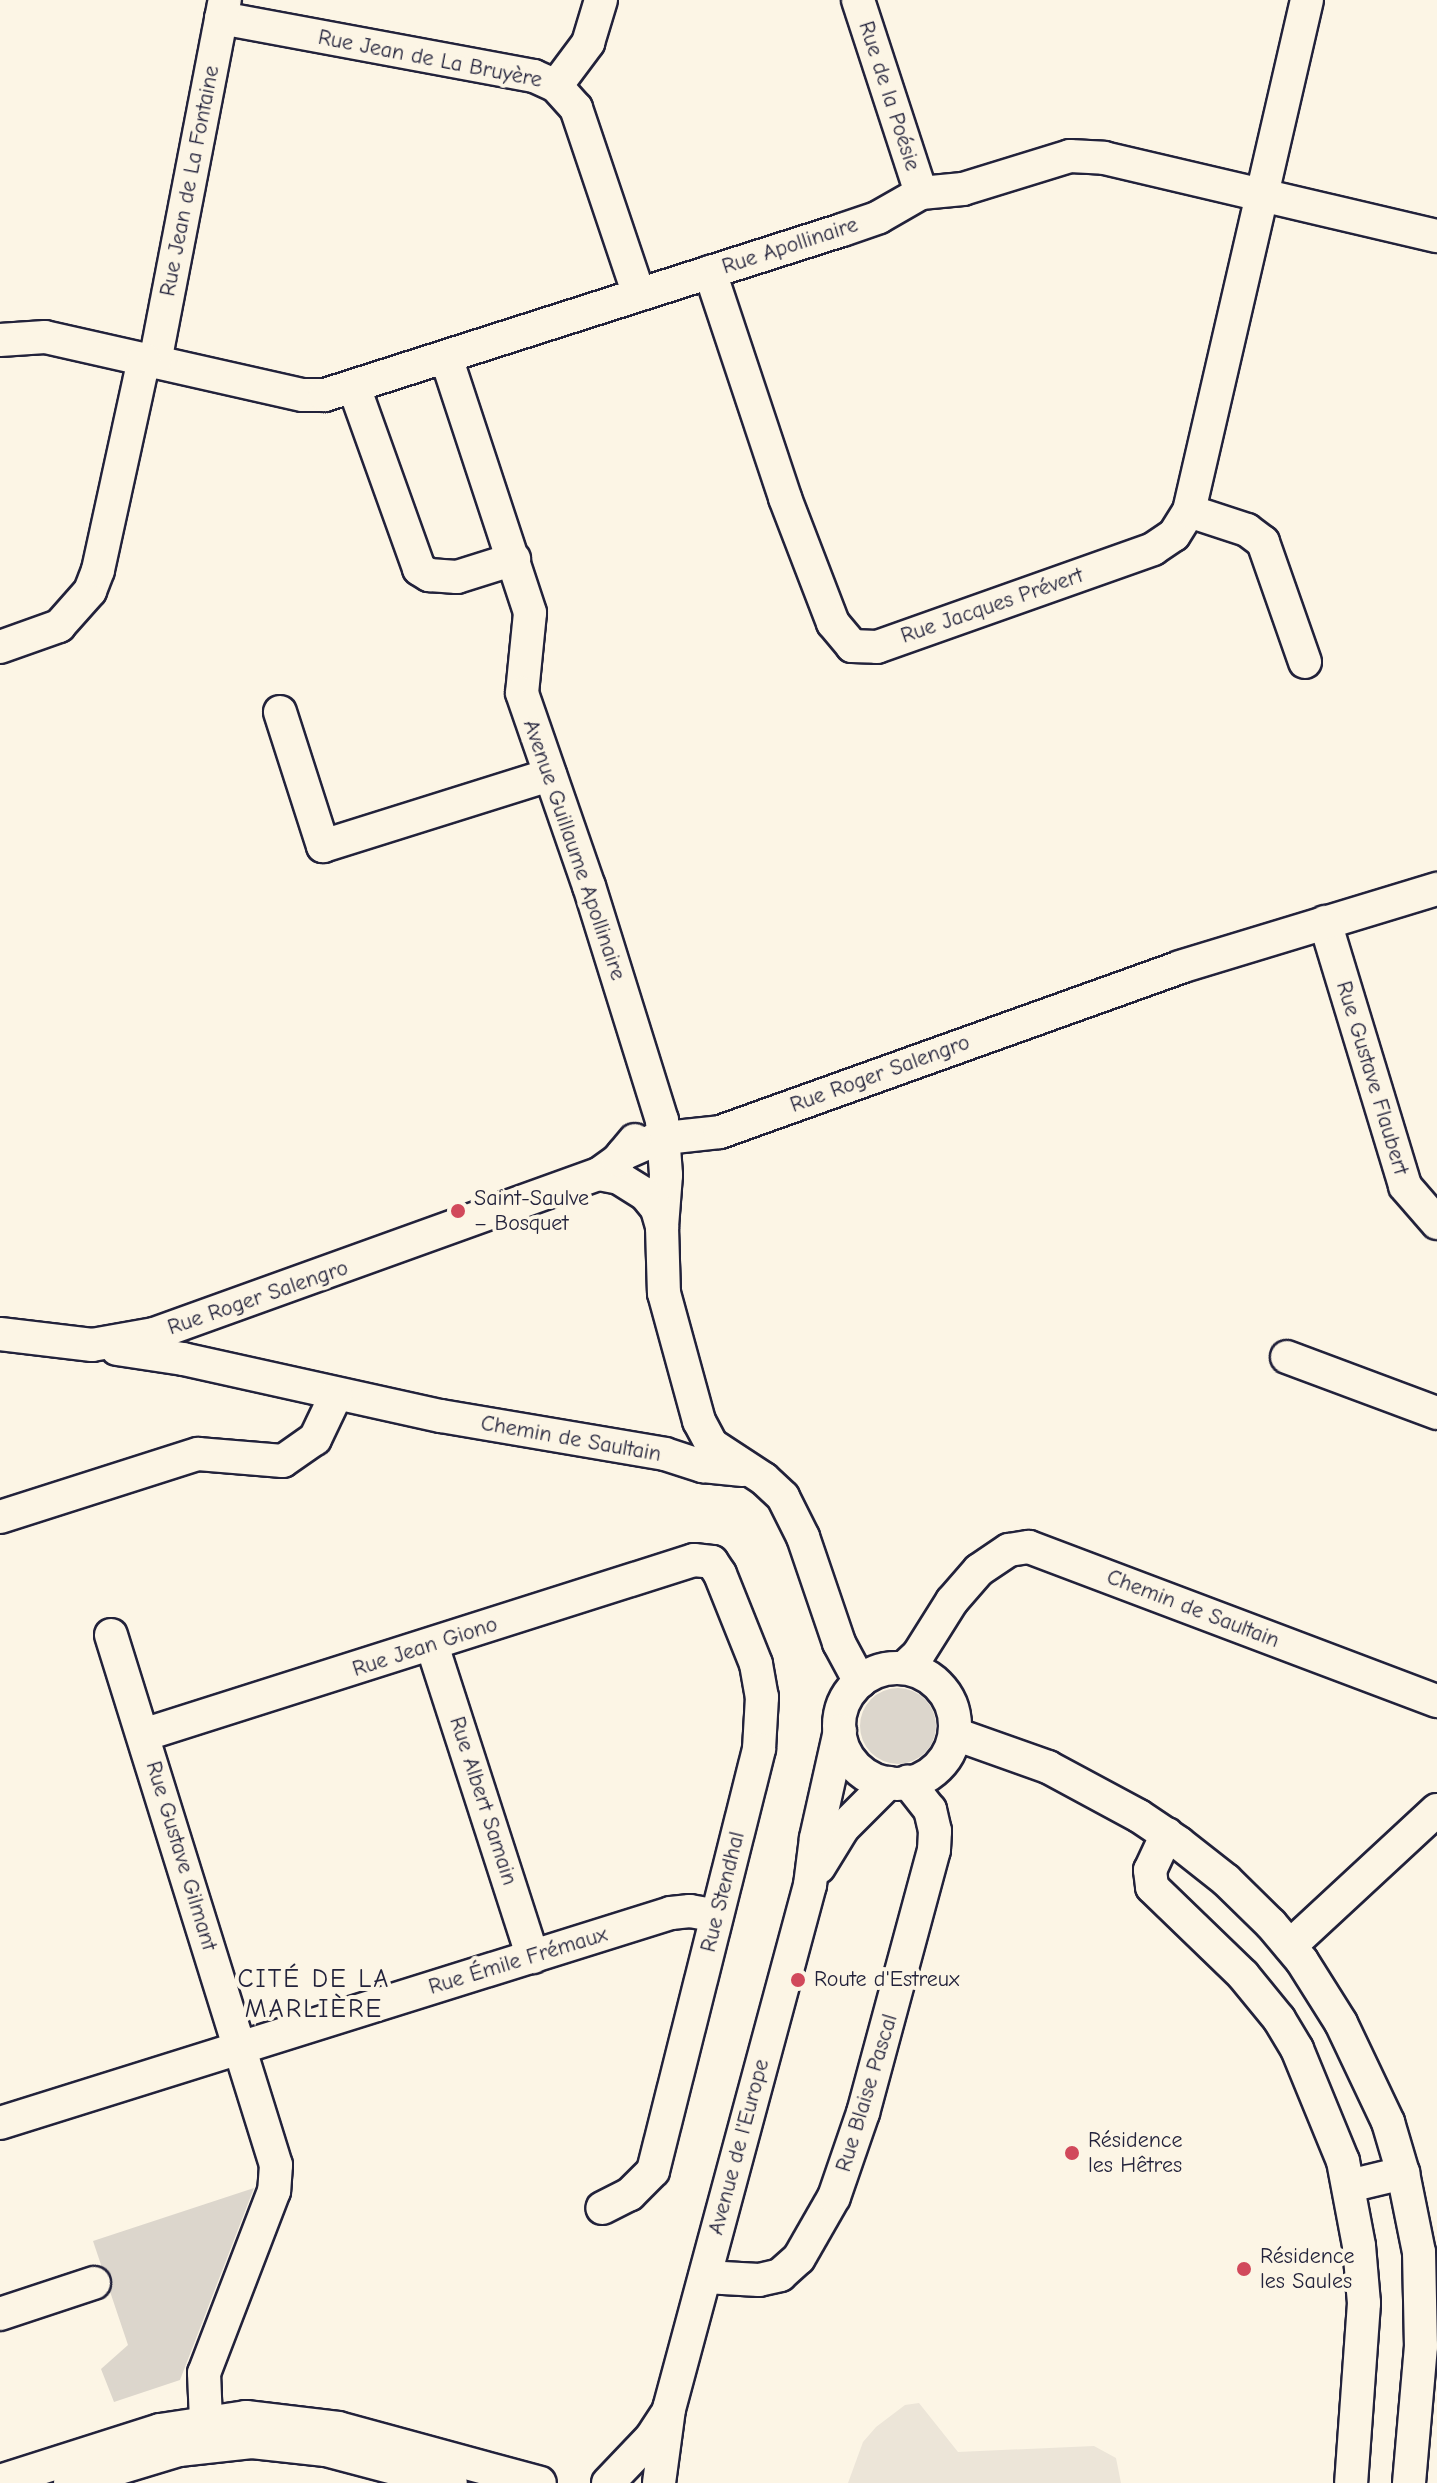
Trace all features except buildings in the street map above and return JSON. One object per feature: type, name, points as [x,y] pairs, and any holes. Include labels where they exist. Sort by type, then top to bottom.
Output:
[{"type":"street","points":[[556,86],[588,43],[601,0]]},
{"type":"street","name":"Rue de la Poésie","points":[[858,0],[921,193]]},
{"type":"street","name":"Rue Jacques Prévert","points":[[710,272],[785,498],[833,623],[852,646],[877,647],[1153,549],[1174,535],[1189,511],[1307,0]]},
{"type":"street","name":"Rue Jean de La Bruyère","points":[[223,9],[534,76],[556,86],[580,119],[639,295]]},
{"type":"street","name":"Rue Jean de La Fontaine","points":[[0,647],[59,626],[90,591],[98,570],[149,360],[223,9]]},
{"type":"street","name":"Rue Apollinaire","points":[[0,340],[45,337],[303,395],[325,395],[871,220],[921,193],[963,189],[1048,162],[1081,156],[1263,194],[1437,236]]},
{"type":"street","name":"Avenue Guillaume Apollinaire","points":[[446,357],[514,559],[531,624],[522,693],[652,1088],[665,1138]]},
{"type":"street","points":[[354,387],[419,569],[429,575],[457,577],[514,559]]},
{"type":"street","points":[[1189,511],[1247,530],[1263,542],[1305,662]]},
{"type":"street","points":[[280,712],[323,846],[550,775]]},
{"type":"street","name":"Rue Roger Salengro","points":[[0,1334],[92,1345],[145,1337],[206,1317],[611,1164],[643,1142],[728,1129],[1159,974],[1437,889]]},
{"type":"street","name":"Rue Gustave Flaubert","points":[[1325,922],[1401,1176],[1410,1195],[1437,1223]]},
{"type":"street","points":[[652,1088],[645,1121],[611,1164],[619,1178],[645,1194],[657,1209],[662,1227]]},
{"type":"street","points":[[665,1138],[666,1184],[662,1227],[664,1293],[699,1421],[712,1445],[776,1488],[790,1509],[839,1643],[860,1682]]},
{"type":"street","points":[[205,1364],[197,1351],[197,1340],[206,1317]]},
{"type":"street","name":"Chemin de Saultain","points":[[92,1345],[205,1364],[336,1395],[665,1454],[703,1466],[750,1471]]},
{"type":"street","points":[[1287,1357],[1437,1413]]},
{"type":"street","points":[[0,1517],[198,1454],[283,1461],[315,1439],[336,1395]]},
{"type":"street","points":[[665,1454],[684,1448],[699,1421]]},
{"type":"street","name":"Chemin de Saultain","points":[[904,1668],[918,1655],[952,1601],[979,1570],[1009,1550],[1029,1547],[1437,1701]]},
{"type":"street","name":"Rue Jean Giono","points":[[143,1735],[694,1560],[707,1559]]},
{"type":"street","name":"Rue Stendhal","points":[[602,2208],[630,2194],[653,2171],[755,1766],[762,1697],[751,1649],[720,1574],[707,1559]]},
{"type":"street","name":"Rue Gustave Gilmant","points":[[111,1635],[276,2165],[276,2182],[204,2373],[206,2433]]},
{"type":"street","name":"Rue Albert Samain","points":[[432,1645],[533,1957]]},
{"type":"street","points":[[904,1668],[924,1675],[945,1693],[954,1713],[955,1734],[939,1766],[922,1778],[898,1783],[867,1775],[855,1765],[846,1753],[840,1731],[842,1710],[860,1682],[884,1670],[904,1668]]},
{"type":"street","name":"Avenue de l'Europe","points":[[659,2483],[669,2409],[810,1885],[816,1838],[840,1731]]},
{"type":"street","points":[[955,1734],[1048,1767],[1167,1834],[1226,1880],[1290,1946],[1341,2023],[1381,2105],[1403,2173],[1419,2252],[1423,2304],[1409,2483]]},
{"type":"street","name":"Avenue de l'Europe","points":[[810,1885],[843,1828],[898,1783]]},
{"type":"street","name":"Rue Blaise Pascal","points":[[705,2277],[759,2280],[780,2275],[799,2258],[834,2197],[863,2113],[934,1850],[933,1819],[926,1803],[898,1783]]},
{"type":"street","points":[[1290,1946],[1437,1810]]},
{"type":"street","points":[[1167,1834],[1150,1870],[1152,1887],[1243,1975],[1279,2019],[1305,2068],[1349,2186],[1364,2303],[1351,2483]]},
{"type":"street","name":"Rue Émile Frémaux","points":[[3,2113],[241,2047],[671,1913],[690,1911],[717,1916]]},
{"type":"street","points":[[1349,2186],[1403,2173]]},
{"type":"street","points":[[0,2314],[94,2283]]},
{"type":"street","name":"Avenue de l'Europe","points":[[608,2483],[651,2438],[669,2409]]},
{"type":"street","points":[[70,2483],[152,2457],[246,2417],[319,2425],[540,2483]]},
{"type":"street","points":[[0,2481],[160,2430],[304,2446],[451,2483]]},
{"type":"street","points":[[608,2483],[638,2483]]},
{"type":"shaded area","points":[[898,1688],[913,1691],[925,1699],[933,1711],[936,1726],[933,1741],[925,1753],[913,1761],[898,1764],[883,1761],[871,1753],[863,1741],[860,1726],[863,1711],[871,1699],[883,1691]]},
{"type":"shaded area","points":[[254,2188],[180,2380],[114,2402],[101,2369],[128,2345],[93,2241]]},
{"type":"shaded area","points":[[919,2403],[958,2452],[1094,2446],[1116,2458],[1121,2483],[848,2483],[863,2442],[876,2427],[905,2405]]},
{"type":"place","name":"Saint-Saulve – Bosquet","points":[[458,1211]]},
{"type":"place","name":"Route d'Estreux","points":[[798,1980]]},
{"type":"place","name":"Résidence les Hêtres","points":[[1072,2153]]},
{"type":"place","name":"Résidence les Saules","points":[[1244,2269]]},
{"type":"district","name":"CITÉ DE LA MARLIÈRE","points":[[314,1995]]}]
